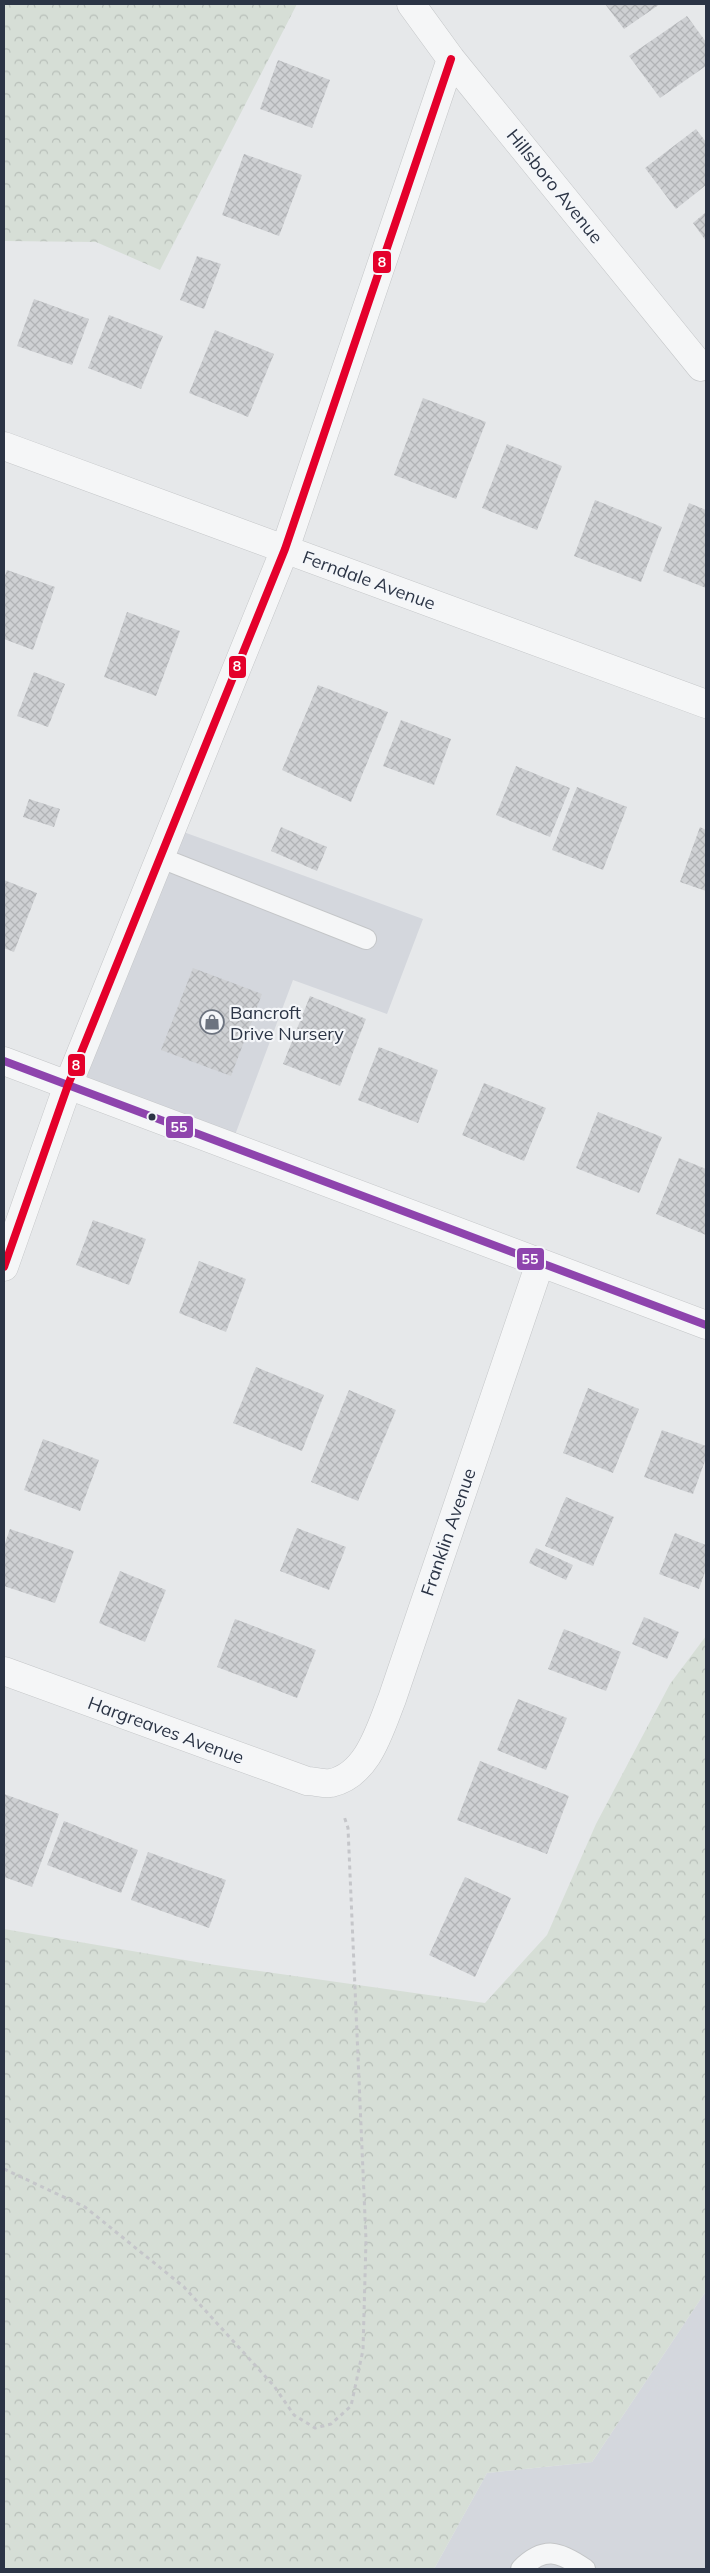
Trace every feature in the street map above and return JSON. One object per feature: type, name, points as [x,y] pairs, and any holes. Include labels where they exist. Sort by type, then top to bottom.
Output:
[{"type":"street","name":"Hillsboro Avenue","points":[[411,4],[451,59],[701,367]]},
{"type":"street","points":[[4,1267],[68,1085],[285,549],[451,59]]},
{"type":"street","name":"Ferndale Avenue","points":[[4,446],[706,704]]},
{"type":"street","points":[[4,1061],[706,1325]]},
{"type":"street","name":"Franklin Avenue","points":[[330,1783],[356,1770],[373,1746],[395,1690],[540,1263]]},
{"type":"street","name":"Hargreaves Avenue","points":[[4,1671],[307,1781],[330,1783]]},
{"type":"lane","points":[[160,858],[366,940]]},
{"type":"lane","points":[[521,2569],[534,2556],[550,2552],[578,2567]]},
{"type":"path","points":[[4,2169],[85,2207],[184,2287],[274,2386],[294,2414],[315,2428],[331,2424],[351,2406],[363,2350],[366,2240],[348,1828],[330,1783]]},
{"type":"shaded area","points":[[178,830],[423,919],[387,1014],[293,980],[232,1143],[76,1083]]},
{"type":"shaded area","points":[[706,2291],[706,2569],[434,2569],[487,2473],[592,2462]]},
{"type":"green space","points":[[4,4],[297,4],[160,270],[96,242],[4,241]]},
{"type":"green space","points":[[706,1636],[706,2291],[592,2462],[487,2473],[434,2569],[4,2569],[4,1929],[202,1963],[485,2003],[547,1935],[596,1824],[670,1684]]},
{"type":"building","points":[[605,4],[660,4],[624,29]]},
{"type":"building","points":[[687,16],[706,42],[706,66],[660,98],[629,56]]},
{"type":"building","points":[[278,60],[330,80],[312,128],[260,109]]},
{"type":"building","points":[[696,129],[706,142],[706,185],[676,209],[645,168]]},
{"type":"building","points":[[244,154],[302,175],[279,236],[222,215]]},
{"type":"building","points":[[706,212],[706,241],[693,223]]},
{"type":"building","points":[[197,256],[221,264],[204,309],[180,300]]},
{"type":"building","points":[[34,299],[89,319],[72,365],[17,346]]},
{"type":"building","points":[[109,315],[163,336],[141,389],[88,368]]},
{"type":"building","points":[[215,330],[274,354],[248,417],[189,393]]},
{"type":"building","points":[[423,398],[486,422],[456,499],[394,475]]},
{"type":"building","points":[[507,444],[562,466],[537,530],[482,508]]},
{"type":"building","points":[[595,500],[662,527],[641,582],[574,556]]},
{"type":"building","points":[[689,503],[706,510],[706,588],[663,571]]},
{"type":"building","points":[[7,570],[55,587],[33,650],[4,639],[4,578]]},
{"type":"building","points":[[127,612],[180,631],[156,696],[104,677]]},
{"type":"building","points":[[34,672],[65,684],[48,727],[17,716]]},
{"type":"building","points":[[318,685],[388,712],[351,802],[282,770]]},
{"type":"building","points":[[401,720],[451,739],[434,785],[383,766]]},
{"type":"building","points":[[516,766],[570,788],[550,837],[496,815]]},
{"type":"building","points":[[577,787],[627,807],[603,870],[552,850]]},
{"type":"building","points":[[29,799],[60,809],[54,827],[23,817]]},
{"type":"building","points":[[281,827],[327,847],[317,871],[271,851]]},
{"type":"building","points":[[700,827],[706,830],[706,891],[680,882]]},
{"type":"building","points":[[4,880],[37,893],[14,952],[4,948]]},
{"type":"building","name":"Bancroft Drive Nursery","points":[[193,968],[262,994],[231,1076],[161,1050]]},
{"type":"building","points":[[310,996],[366,1019],[340,1086],[283,1064]]},
{"type":"building","points":[[379,1047],[438,1070],[418,1123],[358,1100]]},
{"type":"building","points":[[484,1083],[546,1108],[524,1161],[462,1135]]},
{"type":"building","points":[[598,1112],[662,1137],[639,1193],[576,1168]]},
{"type":"building","points":[[679,1158],[706,1169],[706,1235],[656,1214]]},
{"type":"building","points":[[93,1220],[146,1239],[129,1285],[76,1265]]},
{"type":"building","points":[[199,1261],[246,1279],[226,1332],[179,1313]]},
{"type":"building","points":[[256,1367],[324,1395],[302,1451],[233,1423]]},
{"type":"building","points":[[588,1388],[639,1409],[613,1473],[563,1453]]},
{"type":"building","points":[[349,1390],[396,1410],[358,1501],[311,1482]]},
{"type":"building","points":[[662,1430],[706,1446],[706,1458],[693,1494],[644,1477]]},
{"type":"building","points":[[43,1439],[99,1460],[80,1511],[24,1490]]},
{"type":"building","points":[[566,1497],[614,1517],[593,1566],[545,1546]]},
{"type":"building","points":[[297,1528],[346,1547],[329,1590],[280,1571]]},
{"type":"building","points":[[10,1529],[74,1551],[55,1603],[4,1586],[4,1546]]},
{"type":"building","points":[[675,1533],[706,1545],[706,1569],[699,1589],[659,1574]]},
{"type":"building","points":[[536,1548],[573,1565],[566,1580],[529,1563]]},
{"type":"building","points":[[120,1571],[166,1590],[145,1642],[99,1623]]},
{"type":"building","points":[[644,1617],[679,1632],[667,1659],[632,1644]]},
{"type":"building","points":[[235,1619],[316,1650],[297,1698],[217,1667]]},
{"type":"building","points":[[564,1629],[621,1652],[606,1691],[548,1669]]},
{"type":"building","points":[[518,1699],[567,1718],[546,1770],[497,1750]]},
{"type":"building","points":[[480,1761],[569,1796],[547,1854],[457,1820]]},
{"type":"building","points":[[4,1794],[59,1814],[32,1887],[4,1877]]},
{"type":"building","points":[[64,1821],[138,1850],[121,1893],[47,1865]]},
{"type":"building","points":[[148,1852],[226,1880],[209,1928],[131,1900]]},
{"type":"building","points":[[465,1877],[511,1898],[475,1977],[429,1955]]},
{"type":"transit line","name":"8","points":[[4,1267],[68,1085],[285,549],[451,59]]},
{"type":"transit line","name":"55","points":[[4,1061],[706,1325]]},
{"type":"place","name":"Bancroft Drive Nursery","points":[[212,1022]]}]
